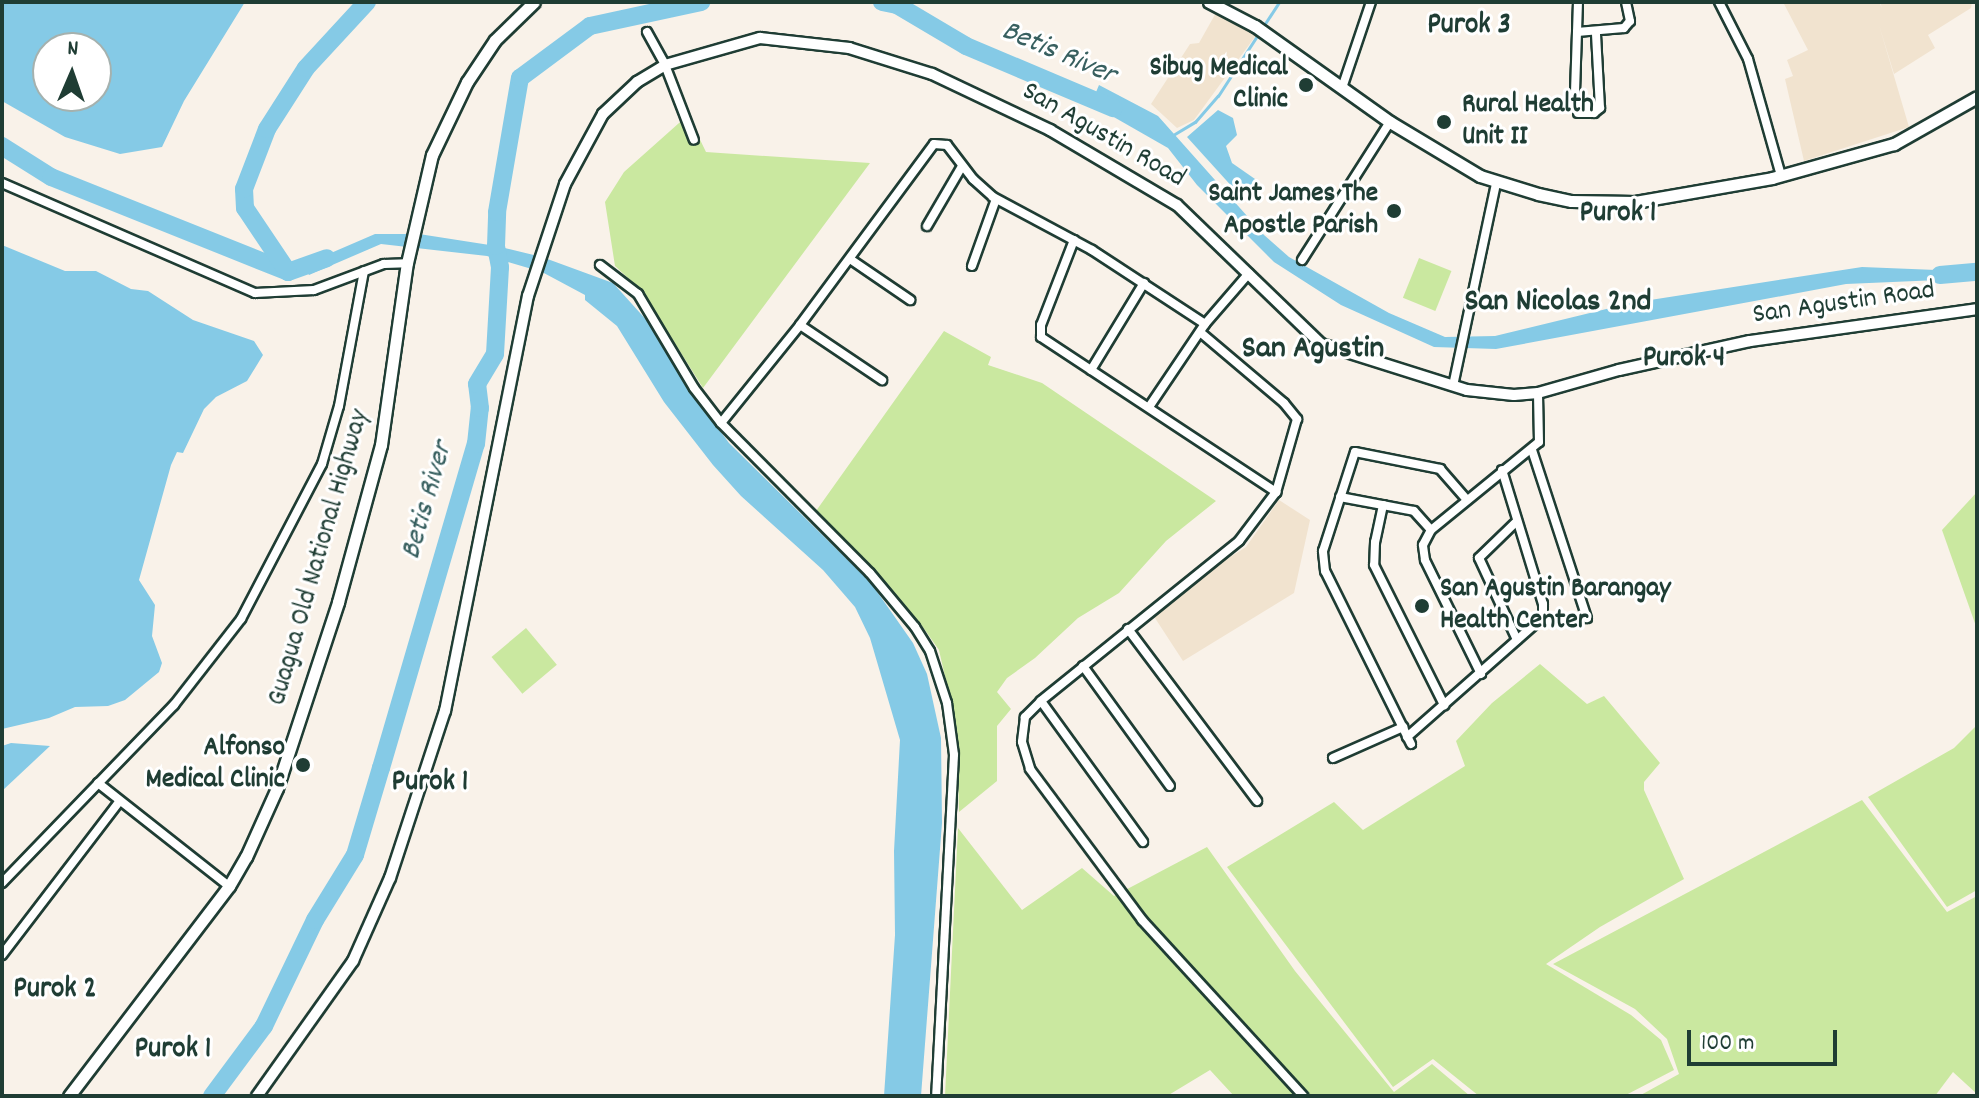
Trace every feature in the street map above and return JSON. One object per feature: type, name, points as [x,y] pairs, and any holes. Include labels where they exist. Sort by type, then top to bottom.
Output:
[{"type":"main road","name":"Guagua Old National Highway","points":[[69,1096],[229,886],[246,857],[277,788],[338,602],[381,445],[408,259],[432,155],[445,123],[495,40],[534,2]]},
{"type":"main road","points":[[1209,2],[1280,42],[1390,122],[1496,183],[1571,201],[1613,203],[1781,176],[1894,144],[1977,97]]},
{"type":"street","points":[[1342,88],[1371,2]]},
{"type":"street","points":[[1575,92],[1578,2]]},
{"type":"street","points":[[1577,32],[1596,33],[1628,25],[1626,2]]},
{"type":"street","points":[[1719,2],[1748,59],[1781,176]]},
{"type":"street","points":[[647,32],[665,65],[694,140]]},
{"type":"street","points":[[1578,113],[1594,113],[1600,108],[1596,33]]},
{"type":"street","name":"San Agustin Road","points":[[257,1096],[353,961],[390,878],[445,711],[533,276],[565,184],[603,114],[637,82],[665,65],[760,38],[834,45],[932,74],[1050,130],[1177,205],[1321,344],[1453,386],[1492,394],[1538,393],[1619,370],[1750,341],[1977,309]]},
{"type":"street","points":[[1302,260],[1390,122]]},
{"type":"street","points":[[721,423],[850,259],[927,148],[940,143],[947,145],[962,166],[996,199],[1074,240],[1144,283],[1203,328],[1284,403],[1297,419],[1276,492],[1239,541],[1041,701],[1025,717],[1022,742],[1030,769],[1142,920],[1303,1096]]},
{"type":"street","points":[[927,226],[962,166]]},
{"type":"street","points":[[2,183],[255,293],[314,290],[384,264],[408,259]]},
{"type":"street","points":[[1453,386],[1496,183]]},
{"type":"street","points":[[972,266],[996,199]]},
{"type":"street","points":[[1074,240],[1040,332],[1041,337],[1276,492]]},
{"type":"street","points":[[850,259],[910,300]]},
{"type":"street","points":[[600,265],[638,294],[694,388],[721,423],[870,573],[915,627],[940,677],[952,730],[954,782],[936,1096]]},
{"type":"street","points":[[2,883],[206,666],[241,619],[274,562],[317,474],[339,406],[364,271]]},
{"type":"street","points":[[1149,407],[1203,328],[1249,273]]},
{"type":"street","points":[[1091,370],[1144,283]]},
{"type":"street","points":[[800,325],[882,380]]},
{"type":"street","points":[[1481,674],[1425,560],[1423,545],[1431,530],[1539,442],[1538,393]]},
{"type":"street","points":[[1532,450],[1587,618]]},
{"type":"street","points":[[1407,736],[1325,571],[1323,551],[1355,452],[1440,469],[1467,500]]},
{"type":"street","points":[[1333,758],[1407,736],[1540,622],[1544,612],[1502,470]]},
{"type":"street","points":[[1340,497],[1414,511],[1431,530]]},
{"type":"street","points":[[1383,505],[1375,542],[1374,565],[1444,705]]},
{"type":"street","points":[[1517,521],[1479,558],[1517,640]]},
{"type":"street","points":[[1128,629],[1257,801]]},
{"type":"street","points":[[1083,666],[1170,786]]},
{"type":"street","points":[[1041,701],[1143,842]]},
{"type":"street","points":[[98,783],[229,886]]},
{"type":"street","points":[[2,955],[119,802]]},
{"type":"shaded area","points":[[1783,2],[1879,2],[1882,8],[1880,2],[1972,2],[1971,8],[1928,35],[1935,48],[1894,74],[1879,25],[1909,127],[1804,161],[1785,79],[1793,76],[1787,60],[1808,50]]},
{"type":"shaded area","points":[[1217,11],[1257,34],[1194,120],[1177,128],[1151,104],[1190,44],[1199,43]]},
{"type":"shaded area","points":[[1279,500],[1310,520],[1294,593],[1183,661],[1153,615],[1193,587],[1191,582],[1246,547]]},
{"type":"green space","points":[[688,115],[706,152],[870,163],[703,388],[642,291],[615,266],[605,202],[624,172]]},
{"type":"green space","points":[[1419,258],[1451,271],[1435,311],[1403,298]]},
{"type":"green space","points":[[944,331],[991,357],[988,365],[1042,383],[1216,501],[1166,541],[1119,593],[1078,618],[1035,658],[1007,678],[997,692],[1011,709],[997,726],[997,781],[959,812],[957,730],[939,650],[920,623],[816,511]]},
{"type":"green space","points":[[1977,492],[1977,629],[1942,530]]},
{"type":"green space","points":[[526,628],[557,665],[522,694],[492,657]]},
{"type":"green space","points":[[1540,664],[1587,704],[1604,696],[1660,763],[1644,782],[1644,790],[1684,879],[1600,927],[1546,964],[1631,1015],[1661,1040],[1674,1070],[1624,1096],[1479,1096],[1433,1059],[1393,1087],[1227,867],[1334,802],[1363,830],[1465,766],[1456,741],[1492,703]]},
{"type":"green space","points":[[1977,725],[1977,890],[1947,907],[1868,797],[1954,748]]},
{"type":"green space","points":[[1862,800],[1947,912],[1977,896],[1977,1094],[1953,1072],[1935,1096],[1639,1096],[1679,1074],[1667,1039],[1635,1009],[1553,964]]},
{"type":"green space","points":[[958,828],[1022,910],[1082,868],[1114,896],[1207,847],[1295,971],[1394,1092],[1432,1064],[1470,1096],[1234,1096],[1210,1070],[1167,1096],[945,1096]]},
{"type":"water","points":[[2,2],[245,2],[184,101],[162,147],[120,154],[65,137],[2,101]]},
{"type":"water","points":[[1099,85],[1158,116],[1264,235],[1289,257],[1389,313],[1445,337],[1495,336],[1631,303],[1862,267],[1961,271],[1962,279],[1846,284],[1496,349],[1434,347],[1341,305],[1274,262],[1197,185],[1168,148],[1091,104]]},
{"type":"water","points":[[1218,110],[1233,118],[1237,135],[1226,146],[1232,163],[1255,179],[1245,201],[1187,137]]},
{"type":"water","points":[[375,234],[419,234],[496,246],[542,257],[613,283],[650,324],[686,385],[729,443],[871,583],[913,643],[927,674],[941,738],[942,823],[921,1096],[884,1096],[895,935],[894,851],[900,740],[870,638],[855,607],[823,570],[741,496],[713,465],[664,402],[617,326],[585,300],[585,295],[542,272],[487,256],[381,244],[309,275],[300,260],[324,256]]},
{"type":"water","points":[[2,245],[65,271],[96,271],[131,289],[148,291],[193,320],[254,341],[263,355],[247,381],[216,397],[204,409],[183,453],[177,452],[171,465],[139,580],[155,605],[152,636],[162,663],[159,672],[125,700],[108,706],[75,707],[49,718],[2,729]]},
{"type":"water","points":[[11,743],[50,746],[2,791],[2,746]]},
{"type":"waterway","points":[[288,272],[245,208],[244,189],[267,129],[306,68],[367,2]]},
{"type":"waterway","name":"Betis River","points":[[212,1096],[264,1026],[315,920],[355,855],[476,444],[480,408],[477,384],[495,354],[500,267],[496,246],[497,212],[520,78],[590,26],[701,2]]},
{"type":"waterway","name":"Betis River","points":[[882,2],[897,5],[966,46],[1113,108]]},
{"type":"waterway","points":[[1173,135],[1195,122],[1218,96],[1279,2]]},
{"type":"waterway","points":[[2,146],[51,177],[288,272]]},
{"type":"waterway","points":[[288,272],[327,258]]},
{"type":"waterway","points":[[1940,275],[1977,272]]},
{"type":"place","name":"Sibug Medical Clinic","points":[[1306,85]]},
{"type":"place","name":"Rural Health Unit II","points":[[1444,122]]},
{"type":"place","name":"Saint James The Apostle Parish","points":[[1394,211]]},
{"type":"place","name":"San Agustin Barangay Health Center","points":[[1422,606]]},
{"type":"place","name":"Alfonso Medical Clinic","points":[[303,765]]},
{"type":"district","name":"Purok 3","points":[[1469,27]]},
{"type":"district","name":"Purok 1","points":[[1618,215]]},
{"type":"district","name":"San Nicolas 2nd","points":[[1558,303]]},
{"type":"district","name":"San Agustin","points":[[1313,350]]},
{"type":"district","name":"Purok 4","points":[[1684,360]]},
{"type":"district","name":"Purok 1","points":[[430,784]]},
{"type":"district","name":"Purok 2","points":[[55,991]]},
{"type":"district","name":"Purok 1","points":[[173,1051]]}]
